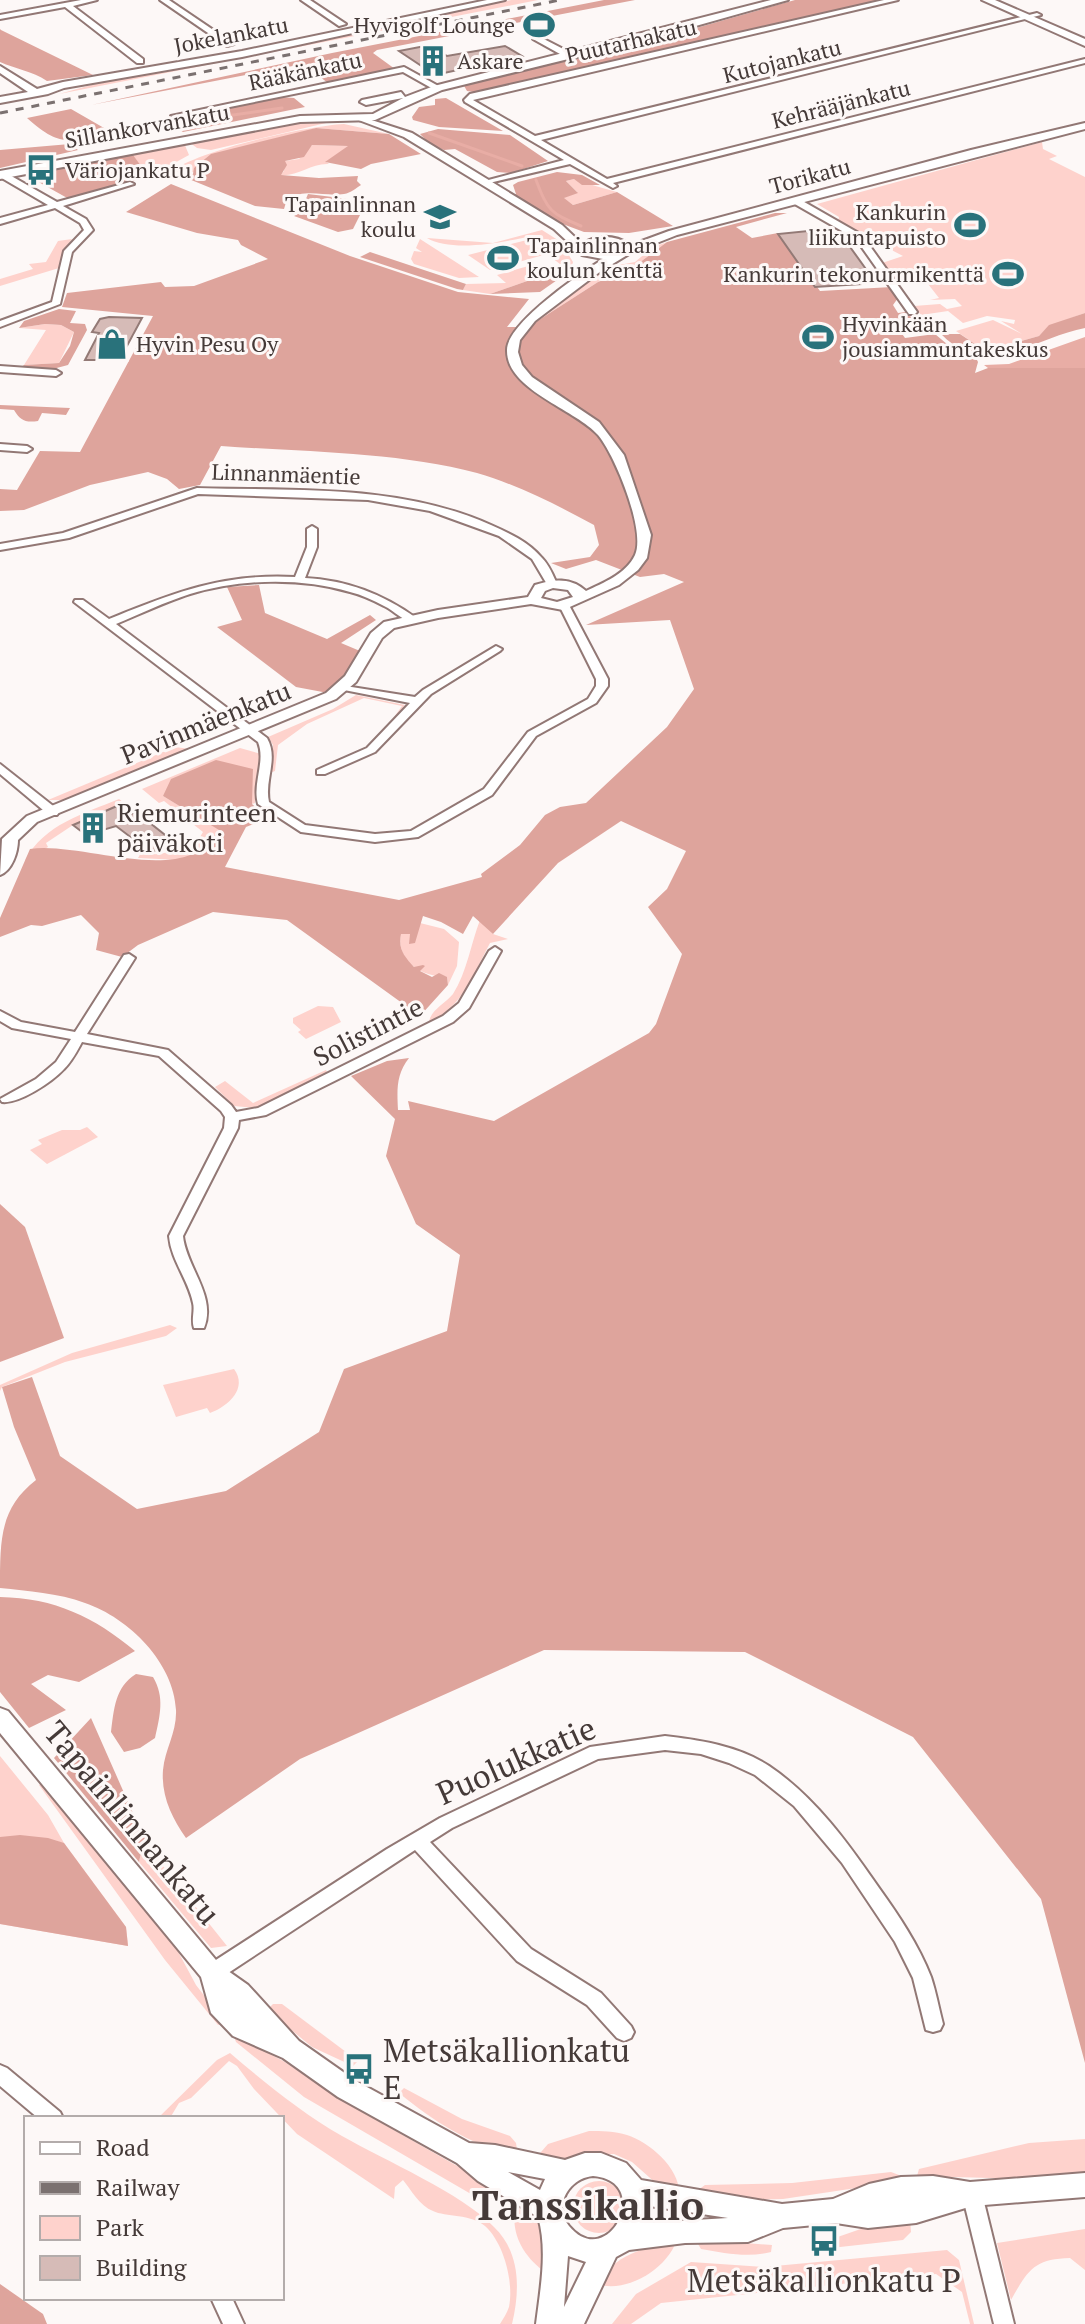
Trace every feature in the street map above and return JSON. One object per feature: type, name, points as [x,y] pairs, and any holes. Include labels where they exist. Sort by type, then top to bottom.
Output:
[{"type":"main road","points":[[355,113],[366,102],[383,101],[607,47],[783,0]]},
{"type":"main road","points":[[355,113],[385,112],[436,86]]},
{"type":"main road","points":[[366,102],[384,105],[385,112]]},
{"type":"main road","name":"Sillankorvankatu","points":[[1,175],[88,156],[300,119],[355,113]]},
{"type":"street","points":[[0,17],[93,0]]},
{"type":"street","points":[[164,0],[230,44]]},
{"type":"street","points":[[305,0],[342,24]]},
{"type":"street","name":"Jokelankatu","points":[[0,100],[274,48],[500,0]]},
{"type":"street","name":"Puutarhakatu","points":[[534,139],[469,98],[894,0]]},
{"type":"street","points":[[987,0],[1085,36]]},
{"type":"street","points":[[1001,0],[1085,43]]},
{"type":"street","points":[[67,5],[140,61]]},
{"type":"street","name":"Kutojankatu","points":[[534,139],[1034,17]]},
{"type":"street","points":[[536,37],[569,56]]},
{"type":"street","name":"Kehrääjänkatu","points":[[571,161],[610,184],[1085,61]]},
{"type":"street","name":"Rääkänkatu","points":[[175,116],[404,69],[436,86]]},
{"type":"street","points":[[0,70],[36,93]]},
{"type":"street","name":"Torikatu","points":[[385,112],[408,135]]},
{"type":"street","name":"Torikatu","points":[[355,113],[408,135],[558,227],[584,251]]},
{"type":"street","name":"Torikatu","points":[[621,254],[673,233],[1084,125]]},
{"type":"street","points":[[534,139],[571,161]]},
{"type":"street","points":[[485,182],[571,161]]},
{"type":"street","points":[[0,324],[47,309],[58,301],[68,251],[89,226],[1,175]]},
{"type":"street","points":[[0,221],[130,184]]},
{"type":"street","points":[[796,201],[859,237],[912,312]]},
{"type":"street","name":"Torikatu","points":[[558,227],[613,240],[673,233]]},
{"type":"street","points":[[565,607],[549,606],[533,600],[540,588],[552,584],[576,592],[616,582],[636,565],[646,544],[617,454],[595,425],[530,382],[514,357],[515,340],[525,322],[621,254],[625,245],[613,240],[592,241],[584,251],[584,278]]},
{"type":"street","points":[[584,251],[598,257],[621,254]]},
{"type":"street","points":[[0,369],[56,373]]},
{"type":"street","points":[[0,447],[27,449]]},
{"type":"street","name":"Linnanmäentie","points":[[0,547],[65,536],[197,491],[368,497],[394,500],[483,525],[532,554],[552,584]]},
{"type":"street","points":[[299,579],[312,547],[312,529]]},
{"type":"street","points":[[109,623],[199,588],[299,579],[359,591],[404,612],[412,620]]},
{"type":"street","points":[[565,607],[576,592]]},
{"type":"street","name":"Pavinmäenkatu","points":[[0,870],[10,849],[53,812],[319,702],[343,687],[382,641],[412,620],[533,600]]},
{"type":"street","points":[[79,602],[267,746],[261,800],[278,814],[311,830],[375,838],[414,834],[488,792],[532,734],[592,701],[602,686],[602,679],[565,607]]},
{"type":"street","points":[[321,772],[371,750],[416,701],[496,649]]},
{"type":"street","points":[[343,687],[416,701]]},
{"type":"street","points":[[0,768],[53,812]]},
{"type":"street","name":"Solistintie","points":[[232,1117],[261,1112],[448,1019],[464,1005],[495,951]]},
{"type":"street","points":[[7,1099],[52,1075],[129,958]]},
{"type":"street","points":[[0,1015],[17,1025],[163,1053],[220,1101],[232,1117],[225,1140],[176,1236],[177,1247],[201,1304],[199,1324]]},
{"type":"street","name":"Tapainlinnankatu","points":[[4,1722],[212,1973],[220,2005],[236,2022],[265,2042],[290,2049],[347,2089],[466,2155],[552,2218]]},
{"type":"street","name":"Puolukkatie","points":[[212,1973],[417,1840],[596,1752],[665,1743],[701,1747],[735,1758],[761,1770],[800,1801],[848,1858],[902,1936],[922,1978],[933,2024]]},
{"type":"street","points":[[417,1840],[524,1955],[594,1999],[624,2032]]},
{"type":"street","points":[[0,2074],[51,2116]]},
{"type":"street","name":"Tapainlinnankatu","points":[[466,2155],[495,2157],[567,2172]]},
{"type":"street","points":[[549,2324],[554,2283],[553,2188],[567,2172],[594,2164],[611,2168],[627,2178],[639,2205],[636,2221],[616,2243],[570,2324]]},
{"type":"street","points":[[552,2218],[569,2242],[586,2249],[685,2231],[748,2230],[782,2216],[836,2211],[868,2216],[916,2211],[972,2194],[1085,2185]]},
{"type":"street","points":[[635,2191],[688,2202],[746,2207],[782,2216]]},
{"type":"street","points":[[972,2194],[1004,2324]]},
{"type":"street","points":[[222,2300],[234,2324]]},
{"type":"green space","points":[[511,0],[538,0],[59,94],[109,80],[259,53]]},
{"type":"green space","points":[[331,118],[326,123],[211,150],[197,148],[189,142]]},
{"type":"green space","points":[[344,124],[389,134],[316,128],[194,172],[171,172],[228,148],[280,134],[305,129]]},
{"type":"green space","name":"Kankurin liikuntapuisto","points":[[1042,142],[1043,149],[1057,156],[1049,159],[1085,177],[1085,313],[1049,326],[1039,336],[993,349],[978,346],[956,331],[993,320],[1022,334],[1001,321],[1014,324],[1015,320],[987,316],[963,323],[948,311],[921,315],[914,306],[940,304],[947,309],[962,306],[955,299],[930,300],[939,298],[921,275],[903,273],[905,277],[893,278],[882,263],[903,256],[880,244],[871,247],[860,234],[838,222],[839,217],[817,204]]},
{"type":"green space","points":[[184,143],[189,155],[149,177],[120,155]]},
{"type":"green space","points":[[312,145],[350,146],[326,162],[329,164],[280,175],[284,171],[285,161],[299,159]]},
{"type":"green space","points":[[574,179],[617,192],[573,205],[563,198],[577,192],[566,181]]},
{"type":"green space","points":[[542,230],[561,242],[573,262],[571,269],[560,278],[550,273],[490,294],[463,290],[466,284],[506,283],[497,275],[532,265],[546,272],[560,264],[535,235],[495,243],[465,245],[450,245],[427,238],[493,243]]},
{"type":"green space","points":[[72,239],[62,253],[59,268],[0,286],[0,279],[33,269],[29,264],[46,262],[58,241]]},
{"type":"green space","points":[[420,239],[479,277],[459,278],[414,264],[411,259],[414,251],[422,252],[416,248]]},
{"type":"green space","name":"Tapainlinnan koulun kenttä","points":[[527,240],[547,254],[490,270],[468,255]]},
{"type":"green space","points":[[667,242],[631,269],[598,282],[528,327],[602,268],[635,262],[653,247]]},
{"type":"green space","points":[[61,325],[74,332],[59,363],[24,365],[46,330],[19,328]]},
{"type":"green space","points":[[356,695],[405,705],[389,724],[402,706],[364,698],[307,724],[278,745],[275,771],[270,773],[273,745],[268,737],[333,709]]},
{"type":"green space","points":[[175,747],[190,749],[72,800],[48,800]]},
{"type":"green space","points":[[240,748],[261,754],[255,803],[252,804],[250,800],[253,770],[163,796],[220,830],[211,847],[180,860],[138,858],[142,851],[156,854],[171,851],[200,837],[203,832],[164,801],[159,803],[142,789]]},
{"type":"green space","points":[[119,799],[136,812],[73,825],[46,843],[48,847],[25,860],[43,837],[54,829]]},
{"type":"green space","points":[[480,920],[493,934],[508,939],[490,943],[459,999],[429,1023],[432,1014],[458,985]]},
{"type":"green space","points":[[420,923],[444,929],[459,942],[457,966],[448,985],[447,977],[428,974],[412,966],[402,952],[401,933],[411,934]]},
{"type":"green space","points":[[318,1006],[333,1007],[341,1022],[306,1039],[298,1032],[301,1030],[293,1023],[293,1018]]},
{"type":"green space","points":[[326,1070],[328,1074],[255,1108],[234,1106],[215,1087],[225,1081],[253,1103]]},
{"type":"green space","points":[[87,1127],[98,1137],[47,1164],[30,1150],[42,1144],[38,1140],[62,1130]]},
{"type":"green space","points":[[170,1325],[177,1328],[166,1336],[65,1362],[2,1387],[0,1391],[0,1385],[72,1353]]},
{"type":"green space","points":[[234,1369],[238,1376],[238,1389],[224,1406],[210,1413],[207,1408],[176,1417],[163,1385]]},
{"type":"green space","points":[[0,1756],[48,1815],[64,1843],[126,1927],[128,1946],[0,1924]]},
{"type":"green space","points":[[42,1783],[174,1944],[196,1985],[225,2023],[218,2025],[165,1960],[39,1785]]},
{"type":"green space","points":[[149,1838],[163,1866],[227,1946],[211,1948],[139,1862],[142,1848]]},
{"type":"green space","points":[[273,2004],[282,2004],[358,2061],[353,2066],[312,2047],[267,2010]]},
{"type":"green space","points":[[233,2034],[285,2062],[341,2100],[503,2192],[496,2198],[483,2201],[304,2097],[236,2042]]},
{"type":"green space","points":[[230,2053],[313,2118],[463,2202],[494,2227],[503,2237],[514,2260],[517,2286],[512,2324],[500,2324],[509,2307],[509,2275],[497,2242],[485,2226],[473,2219],[428,2209],[403,2180],[395,2187],[394,2199],[297,2134],[284,2120],[284,2116],[280,2116],[237,2066],[229,2061],[191,2098],[179,2103],[171,2116],[160,2116],[217,2060]]},
{"type":"green space","points":[[404,2088],[462,2119],[510,2136],[516,2143],[518,2156],[470,2140],[441,2123],[399,2093]]},
{"type":"green space","points":[[589,2131],[622,2134],[645,2144],[669,2166],[679,2193],[658,2185],[632,2162],[614,2154],[579,2155],[562,2160],[535,2159],[548,2144]]},
{"type":"green space","points":[[1085,2139],[1085,2174],[1029,2179],[917,2176],[919,2169],[1029,2143]]},
{"type":"green space","points":[[891,2172],[903,2181],[783,2199],[748,2200],[698,2190],[705,2185],[792,2183]]},
{"type":"green space","points":[[599,2181],[618,2188],[625,2207],[618,2226],[599,2233],[580,2226],[573,2207],[580,2188]]},
{"type":"green space","points":[[522,2201],[542,2221],[545,2272],[530,2259],[519,2242],[514,2222],[518,2202]]},
{"type":"green space","points":[[910,2219],[911,2232],[903,2240],[831,2248],[829,2240],[878,2223]]},
{"type":"green space","points":[[1085,2229],[1085,2270],[1070,2258],[1040,2264],[1022,2281],[1011,2300],[997,2243]]},
{"type":"green space","points":[[695,2239],[772,2245],[771,2252],[736,2254],[701,2249]]},
{"type":"green space","points":[[676,2242],[664,2261],[644,2277],[620,2285],[597,2284],[621,2259]]},
{"type":"green space","points":[[947,2250],[959,2260],[974,2324],[970,2324],[962,2292],[936,2274],[661,2303],[631,2324],[612,2324],[636,2294],[691,2262],[764,2267]]},
{"type":"shaded area","points":[[604,0],[635,0],[377,50],[373,53],[395,69],[328,83],[303,64],[91,105],[332,53]]},
{"type":"shaded area","points":[[795,0],[886,0],[480,93],[467,91],[463,84],[626,48]]},
{"type":"shaded area","points":[[0,29],[93,75],[47,81],[0,62]]},
{"type":"shaded area","points":[[281,97],[294,98],[305,107],[183,132],[165,120]]},
{"type":"shaded area","points":[[446,98],[503,131],[439,127],[413,120],[419,107],[435,105],[435,99]]},
{"type":"shaded area","points":[[71,109],[111,132],[66,140],[48,134],[27,118]]},
{"type":"shaded area","points":[[316,128],[389,134],[421,154],[371,164],[361,169],[325,162],[348,146],[312,145],[304,157],[285,161],[287,165],[281,175],[319,178],[358,176],[357,181],[361,185],[344,194],[294,196],[287,199],[284,209],[255,206],[179,175],[193,174],[194,168],[211,154]]},
{"type":"shaded area","points":[[438,129],[510,135],[548,161],[511,173],[497,172],[455,149],[444,150],[431,145],[420,134]]},
{"type":"shaded area","points":[[70,144],[78,150],[0,168],[0,150]]},
{"type":"shaded area","points":[[133,155],[149,177],[69,199],[26,175]]},
{"type":"shaded area","points":[[557,172],[582,175],[600,185],[582,185],[574,179],[566,181],[578,193],[564,198],[573,205],[617,192],[673,226],[629,233],[584,232],[560,223],[513,195],[516,194],[513,185],[518,182]]},
{"type":"shaded area","points":[[171,184],[350,256],[458,292],[529,299],[507,327],[528,327],[598,282],[631,269],[667,242],[775,213],[787,213],[736,227],[752,238],[778,233],[820,291],[892,287],[898,298],[893,305],[898,313],[906,312],[912,318],[893,321],[905,338],[935,334],[954,350],[976,358],[975,373],[988,368],[1085,368],[1085,2063],[1041,1899],[913,1737],[745,1652],[544,1650],[300,1759],[186,1838],[172,1815],[164,1789],[164,1762],[175,1726],[176,1710],[167,1676],[158,1659],[133,1631],[101,1610],[64,1597],[0,1588],[4,1526],[15,1502],[36,1480],[14,1427],[2,1387],[32,1377],[60,1456],[137,1509],[226,1491],[319,1432],[344,1369],[447,1331],[460,1255],[416,1224],[386,1156],[395,1119],[351,1076],[387,1061],[409,1058],[400,1076],[398,1110],[410,1110],[408,1101],[494,1121],[649,1033],[656,1024],[682,954],[648,907],[667,889],[686,851],[621,821],[558,863],[493,934],[473,916],[463,934],[423,916],[415,943],[409,944],[410,934],[401,934],[403,952],[414,967],[423,965],[420,971],[432,977],[439,973],[447,977],[448,985],[420,1016],[287,920],[213,912],[138,945],[122,957],[96,950],[99,933],[81,915],[42,926],[31,925],[0,937],[0,918],[30,849],[52,848],[159,860],[184,857],[204,848],[219,830],[163,796],[171,779],[216,760],[253,769],[252,804],[268,818],[246,827],[225,867],[399,900],[482,877],[481,874],[520,845],[545,815],[560,807],[586,803],[667,727],[694,689],[670,620],[586,625],[684,582],[664,574],[640,577],[596,560],[566,569],[551,563],[590,557],[599,545],[594,525],[522,489],[477,473],[383,457],[221,446],[200,485],[179,489],[167,479],[148,472],[90,485],[24,510],[0,511],[0,489],[17,490],[40,451],[80,452],[153,316],[62,307],[67,293],[161,282],[165,287],[194,286],[268,259],[241,245],[238,240],[197,233],[126,212]]},
{"type":"shaded area","points":[[308,194],[349,199],[363,209],[353,229],[338,232],[294,216],[300,213]]},
{"type":"shaded area","points":[[370,252],[466,284],[463,290],[457,289],[360,257]]},
{"type":"shaded area","points":[[550,273],[560,278],[540,292],[490,294]]},
{"type":"shaded area","points":[[59,309],[76,311],[70,323],[85,324],[87,330],[68,365],[49,370],[20,368],[24,365],[59,363],[70,346],[74,332],[61,325],[19,328],[24,321]]},
{"type":"shaded area","points":[[1085,313],[1085,328],[994,355],[976,354],[958,348],[941,334],[960,334],[978,346],[993,349],[1039,336],[1049,325]]},
{"type":"shaded area","points":[[1085,337],[1085,368],[988,368],[984,365],[1009,364]]},
{"type":"shaded area","points":[[0,405],[70,408],[66,415],[42,413],[38,421],[30,422],[14,410],[0,409]]},
{"type":"shaded area","points":[[259,585],[265,613],[327,639],[370,615],[376,620],[341,643],[360,651],[342,681],[328,693],[296,687],[217,627],[242,620],[227,587]]},
{"type":"shaded area","points":[[0,1204],[25,1227],[64,1338],[0,1362]]},
{"type":"shaded area","points":[[0,1597],[39,1601],[73,1612],[104,1628],[135,1651],[79,1682],[48,1675],[31,1684],[66,1710],[29,1728],[0,1692]]},
{"type":"shaded area","points":[[136,1674],[153,1677],[159,1692],[160,1714],[155,1738],[140,1748],[124,1752],[111,1732],[113,1715],[120,1692]]},
{"type":"shaded area","points":[[91,1718],[136,1820],[149,1838],[142,1848],[139,1862],[54,1758]]},
{"type":"shaded area","points":[[20,1835],[64,1843],[126,1927],[128,1946],[0,1924],[0,1837]]},
{"type":"shaded area","points":[[0,2284],[43,2314],[47,2324],[0,2324]]},
{"type":"building","points":[[430,45],[447,56],[505,46],[522,56],[435,75],[399,51]]},
{"type":"building","points":[[828,229],[836,241],[845,240],[876,283],[815,287],[778,234]]},
{"type":"building","name":"Hyvin Pesu Oy","points":[[142,318],[121,357],[85,360],[99,333],[92,332],[100,319]]},
{"type":"building","name":"Riemurinteen päiväkoti","points":[[117,806],[128,815],[136,812],[174,842],[154,851],[116,826],[86,835],[73,825]]},
{"type":"waterway","points":[[176,123],[282,108]]},
{"type":"waterway","points":[[429,133],[522,166]]},
{"type":"waterway","points":[[536,180],[551,210],[581,226]]},
{"type":"railway","points":[[0,113],[560,0]]},
{"type":"place","name":"Hyvigolf Lounge","points":[[539,25]]},
{"type":"place","name":"Askare","points":[[433,61]]},
{"type":"place","name":"Väriojankatu P","points":[[41,170]]},
{"type":"place","name":"Tapainlinnan koulu","points":[[440,217]]},
{"type":"place","name":"Kankurin liikuntapuisto","points":[[970,225]]},
{"type":"place","name":"Tapainlinnan koulun kenttä","points":[[503,258]]},
{"type":"place","name":"Kankurin tekonurmikenttä","points":[[1008,274]]},
{"type":"place","name":"Hyvinkään jousiammuntakeskus","points":[[818,337]]},
{"type":"place","name":"Hyvin Pesu Oy","points":[[112,344]]},
{"type":"place","name":"Riemurinteen päiväkoti","points":[[93,828]]},
{"type":"place","name":"Metsäkallionkatu E","points":[[359,2069]]},
{"type":"place","name":"Metsäkallionkatu P","points":[[824,2241]]},
{"type":"district","name":"Tanssikallio","points":[[588,2206]]}]
